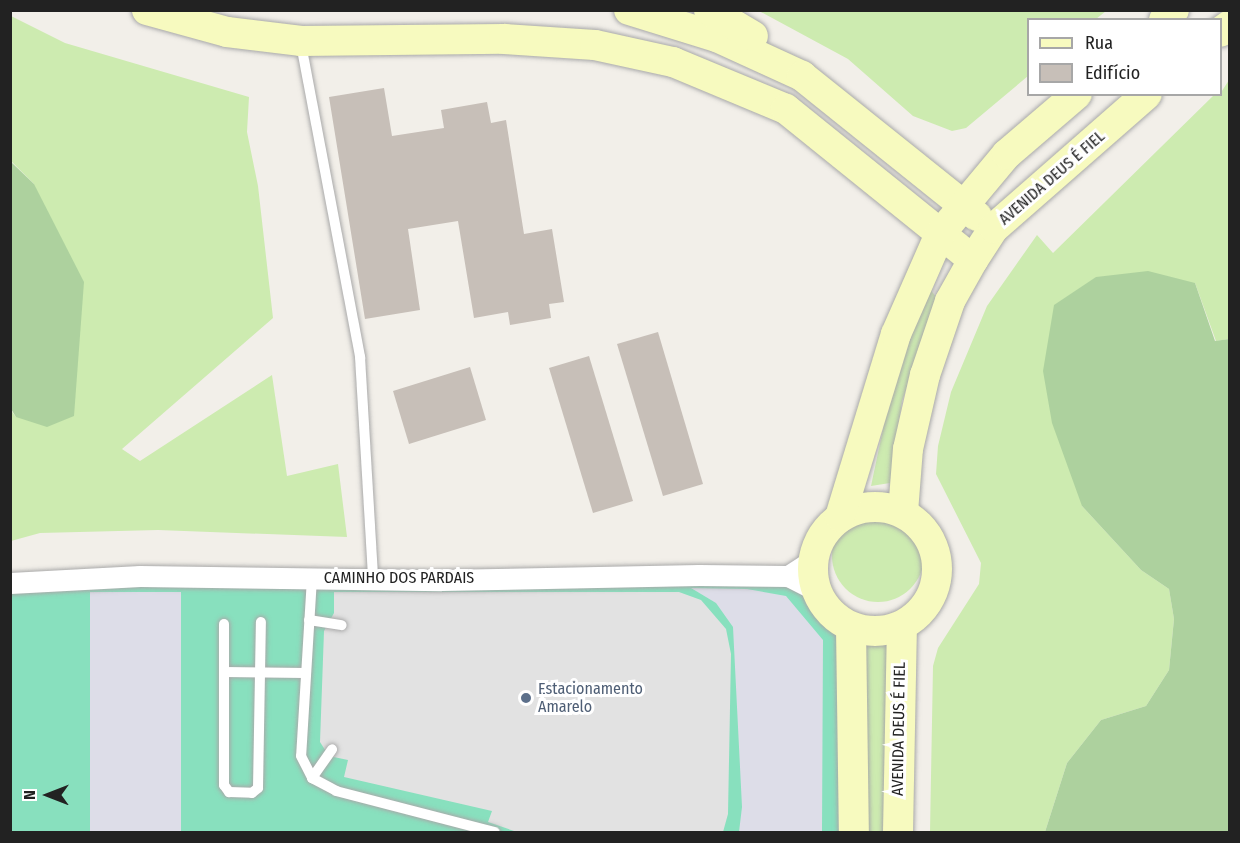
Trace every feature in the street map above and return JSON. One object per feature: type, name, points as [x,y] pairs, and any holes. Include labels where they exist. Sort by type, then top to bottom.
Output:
[{"type":"main road","points":[[147,10],[227,32],[301,41],[504,39],[595,45],[673,62],[786,109],[836,144],[973,260]]},
{"type":"main road","points":[[629,10],[717,37],[802,76]]},
{"type":"main road","points":[[709,10],[757,39],[994,228]]},
{"type":"main road","points":[[840,516],[896,334],[940,234],[961,203],[1007,154],[1075,96]]},
{"type":"main road","name":"AVENIDA DEUS É FIEL","points":[[903,512],[908,449],[925,375],[950,302],[973,260],[994,228],[1145,96]]},
{"type":"main road","points":[[871,506],[903,512],[928,536],[938,570],[928,603],[902,626],[867,631],[851,627],[833,615],[816,591],[813,560],[827,529],[840,516],[871,506]]},
{"type":"main road","name":"AVENIDA DEUS É FIEL","points":[[898,832],[902,626]]},
{"type":"main road","points":[[851,627],[854,832]]},
{"type":"street","points":[[788,576],[813,560]]},
{"type":"street","name":"CAMINHO DOS PARDAIS","points":[[10,583],[140,576],[374,578],[788,576],[816,591]]},
{"type":"lane","points":[[301,41],[360,357],[374,578]]},
{"type":"lane","points":[[312,578],[301,756],[312,778],[336,791],[495,832]]},
{"type":"lane","points":[[309,620],[342,625]]},
{"type":"lane","points":[[224,624],[224,785],[229,792],[252,793],[258,788],[261,622]]},
{"type":"lane","points":[[224,672],[305,673]]},
{"type":"lane","points":[[312,778],[332,749]]},
{"type":"green space","points":[[759,11],[1106,11],[1097,18],[1027,18],[1027,77],[966,128],[952,131],[913,116],[848,59]]},
{"type":"green space","points":[[11,16],[65,43],[249,97],[247,132],[258,186],[273,318],[122,449],[140,461],[272,375],[287,476],[338,464],[347,537],[158,530],[40,533],[11,541],[10,409],[16,417],[34,184],[11,161]]},
{"type":"green space","points":[[1229,80],[1229,339],[1216,341],[1195,283],[1082,506],[1141,570],[1169,589],[1174,619],[1169,670],[1146,706],[1101,720],[1067,763],[1045,832],[930,832],[933,666],[938,648],[979,584],[981,563],[936,474],[938,446],[951,392],[987,306],[1037,235],[1053,253],[1213,96],[1222,96],[1222,91]]},
{"type":"green space","points":[[10,161],[34,184],[84,282],[74,416],[47,427],[16,417],[11,409]]},
{"type":"green space","points":[[1148,271],[1195,283],[1215,341],[1229,339],[1229,832],[1045,832],[1067,763],[1101,720],[1146,706],[1169,670],[1174,619],[1169,589],[1141,570],[1082,506],[1052,423],[1043,371],[1054,305],[1096,277]]},
{"type":"green space","points":[[928,287],[938,299],[902,401],[890,483],[871,486],[890,396]]},
{"type":"green space","points":[[878,510],[896,513],[911,523],[921,538],[924,556],[921,574],[911,589],[896,599],[878,602],[860,599],[845,589],[835,574],[832,556],[835,538],[845,523],[860,513]]},
{"type":"green space","points":[[788,576],[820,599],[853,636],[854,832],[11,832],[11,583]]},
{"type":"green space","points":[[865,631],[896,631],[892,832],[863,832]]},
{"type":"shaded area","points":[[691,588],[747,589],[786,596],[823,640],[822,832],[739,832],[742,807],[733,627],[716,603]]},
{"type":"shaded area","points":[[90,592],[181,592],[181,832],[90,832]]},
{"type":"shaded area","name":"Estacionamento Amarelo","points":[[334,592],[679,592],[701,600],[726,629],[731,654],[728,814],[723,832],[517,832],[488,822],[492,811],[344,777],[348,760],[329,756],[320,742],[324,631],[334,613]]},
{"type":"building","points":[[384,88],[392,136],[444,128],[441,110],[487,102],[491,123],[506,120],[524,234],[552,229],[564,302],[549,304],[551,318],[510,325],[508,312],[474,318],[458,221],[408,229],[420,310],[365,319],[329,97]]},
{"type":"building","points":[[658,332],[703,484],[663,496],[617,344]]},
{"type":"building","points":[[589,356],[633,501],[593,513],[549,368]]},
{"type":"building","points":[[470,367],[486,420],[409,444],[393,391]]},
{"type":"place","name":"Estacionamento Amarelo","points":[[526,698]]}]
